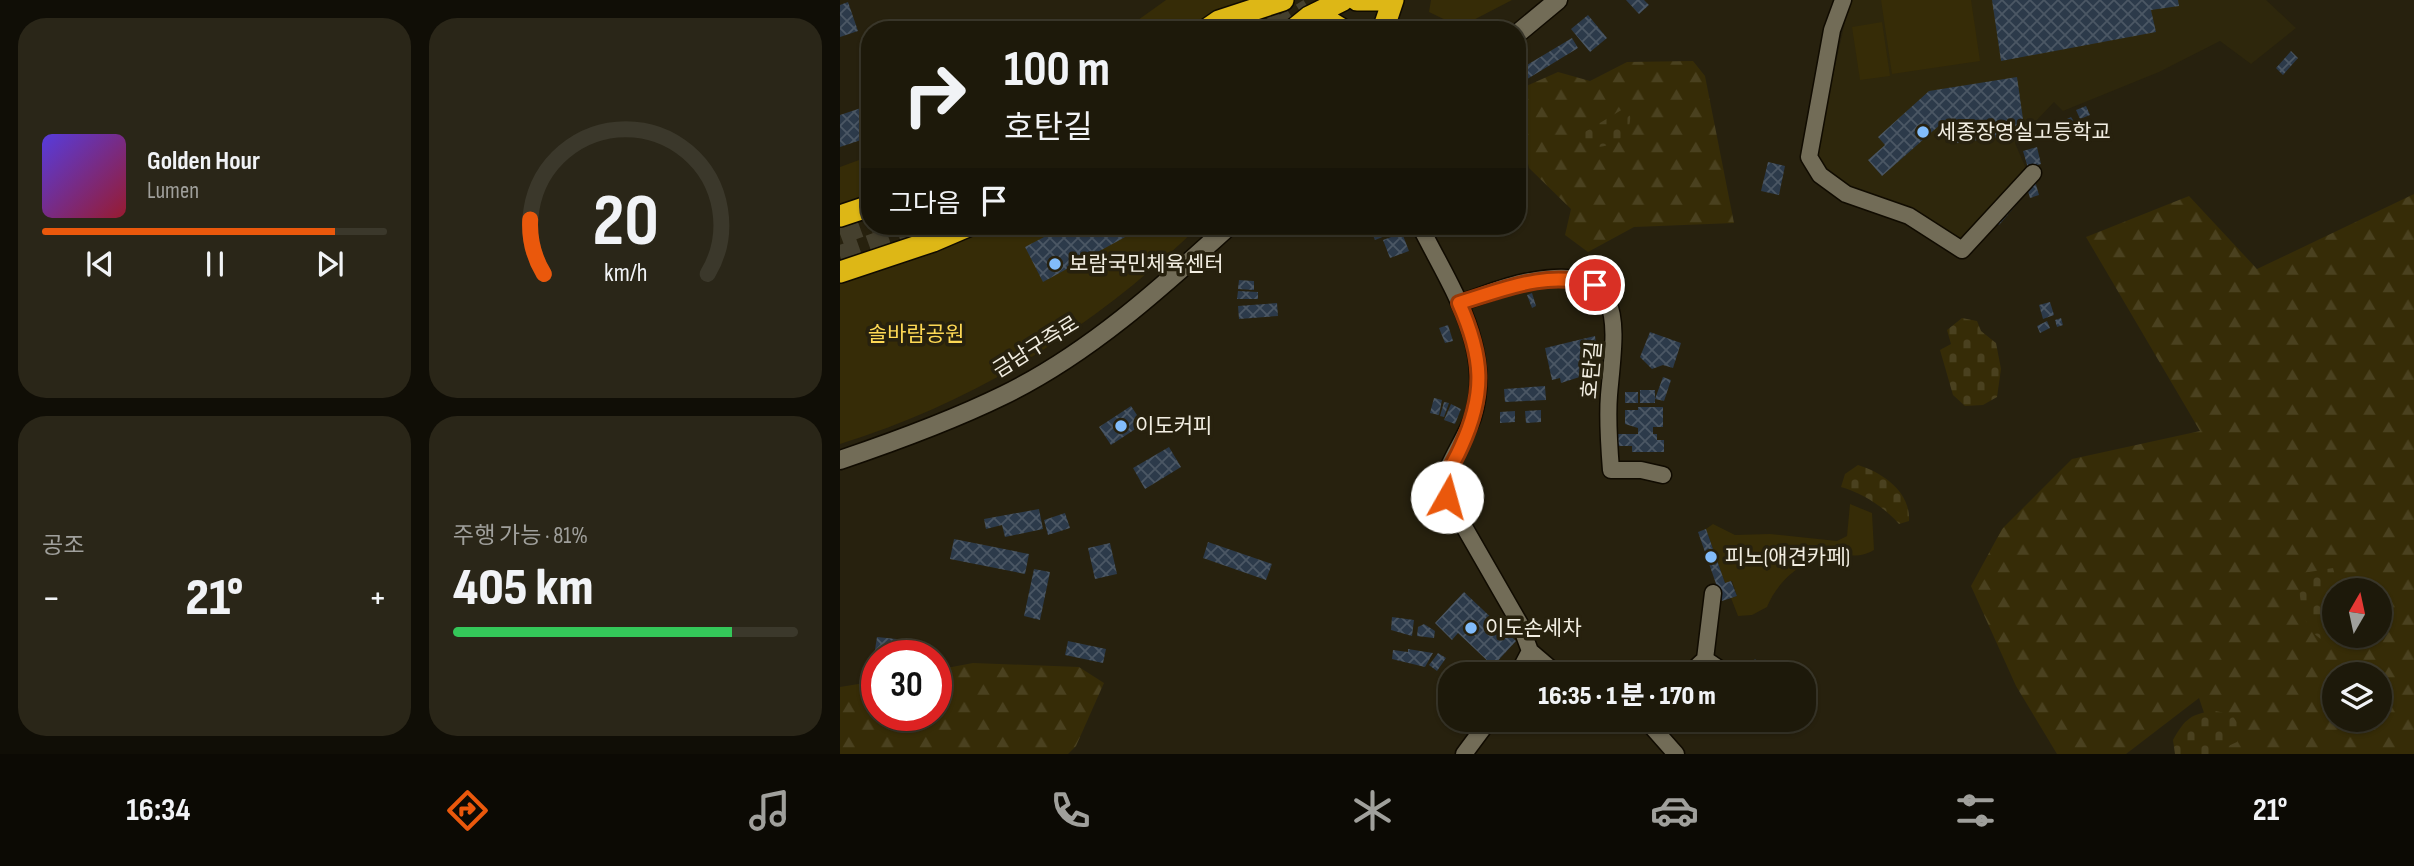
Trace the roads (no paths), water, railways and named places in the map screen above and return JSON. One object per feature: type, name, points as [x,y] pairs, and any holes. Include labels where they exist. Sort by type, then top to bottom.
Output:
[{"type":"highway","points":[[1219,21],[1258,0]]},
{"type":"highway","points":[[1223,21],[1283,0]]},
{"type":"highway","points":[[1306,21],[1343,0]]},
{"type":"highway","points":[[1349,0],[1352,21]]},
{"type":"highway","points":[[1357,0],[1378,0]]},
{"type":"highway","points":[[1386,21],[1393,0]]},
{"type":"highway","points":[[840,216],[861,209]]},
{"type":"highway","points":[[840,272],[947,235]]},
{"type":"main road","points":[[1526,23],[1558,0]]},
{"type":"main road","name":"금남구즉로","points":[[840,460],[916,433],[1005,395],[1049,370],[1158,291],[1219,235]]},
{"type":"street","points":[[1843,0],[1832,30],[1809,157],[1820,175],[1846,194],[1909,216],[1962,250],[2033,173]]},
{"type":"street","points":[[1425,235],[1459,303],[1479,363],[1481,387],[1460,449],[1445,474],[1447,497],[1520,624],[1530,651],[1543,662]]},
{"type":"street","name":"호탄길","points":[[1459,303],[1531,281],[1572,278],[1595,285],[1614,312],[1616,334],[1609,401],[1611,470],[1641,470],[1663,475]]},
{"type":"street","points":[[1702,662],[1705,659],[1713,593]]},
{"type":"street","points":[[1524,662],[1530,651]]},
{"type":"street","points":[[1705,659],[1709,662]]},
{"type":"street","points":[[1464,754],[1480,732]]},
{"type":"street","points":[[1657,732],[1676,754]]},
{"type":"tunnel","points":[[1252,21],[1275,7]]},
{"type":"tunnel","points":[[1290,21],[1309,9]]},
{"type":"tunnel","points":[[840,234],[861,226]]},
{"type":"tunnel","points":[[840,256],[899,235]]},
{"type":"place","name":"세종장영실고등학교","points":[[1923,132]]},
{"type":"place","name":"보람국민체육센터","points":[[1055,264]]},
{"type":"place","name":"이도커피","points":[[1121,426]]},
{"type":"place","name":"피노(애견카페)","points":[[1711,557]]},
{"type":"place","name":"이도손세차","points":[[1471,628]]},
{"type":"park label","name":"솔바람공원","points":[[916,334]]}]
